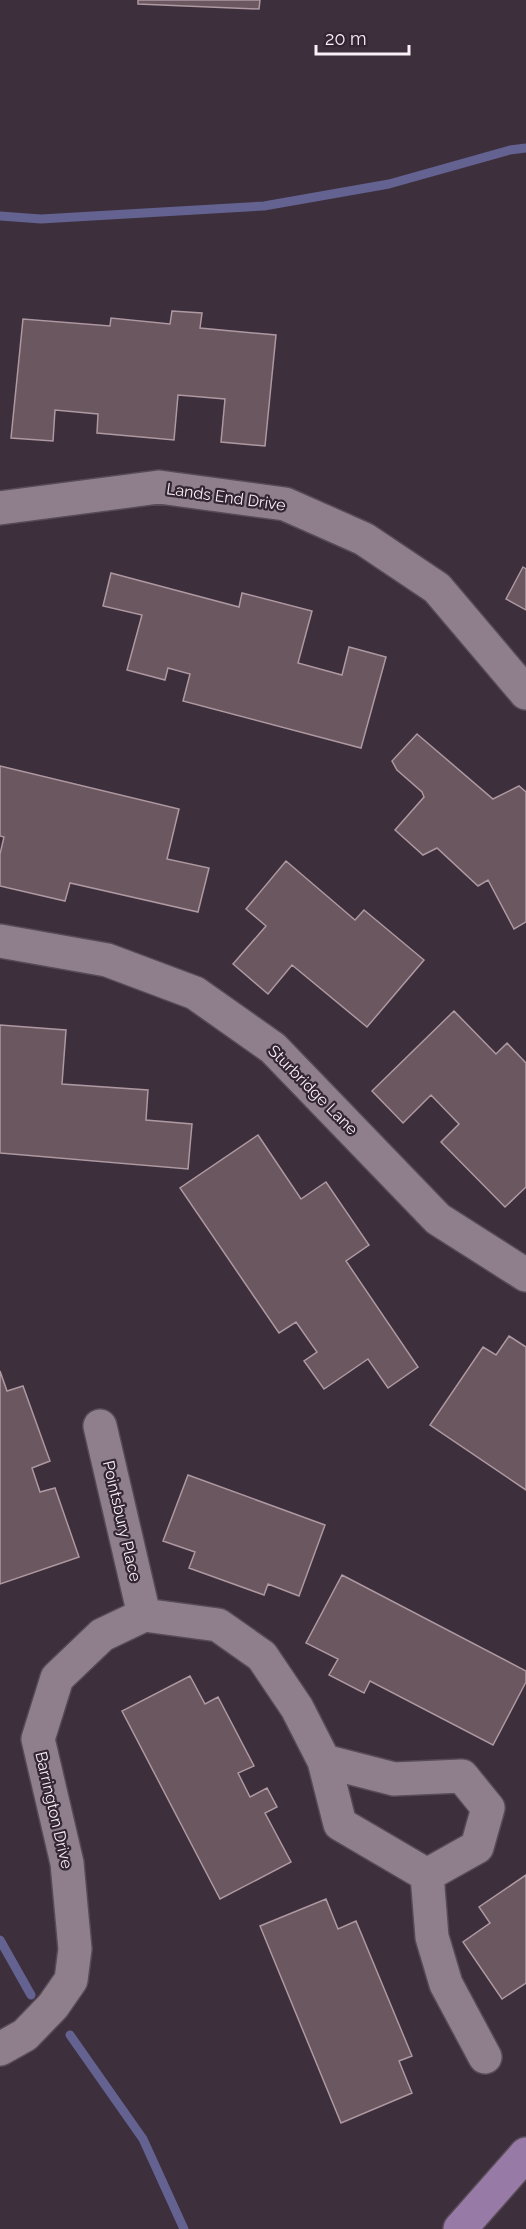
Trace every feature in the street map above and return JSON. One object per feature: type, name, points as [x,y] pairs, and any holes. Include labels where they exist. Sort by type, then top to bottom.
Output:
[{"type":"street","name":"Lands End Drive","points":[[0,508],[159,487],[285,504],[364,539],[436,588],[526,693]]},
{"type":"street","name":"Sturbridge Lane","points":[[0,941],[107,960],[195,993],[273,1048],[438,1219],[526,1275]]},
{"type":"street","name":"Pointsbury Place","points":[[100,1426],[144,1615]]},
{"type":"street","points":[[144,1615],[218,1624],[262,1656],[297,1708],[324,1761],[340,1824],[427,1875]]},
{"type":"street","name":"Barrington Drive","points":[[0,2049],[25,2035],[53,2006],[71,1980],[75,1949],[67,1863],[38,1739],[57,1678],[102,1635],[144,1615]]},
{"type":"street","points":[[324,1761],[394,1779],[462,1776],[488,1808],[477,1848],[427,1875]]},
{"type":"street","points":[[427,1875],[432,1937],[446,1984],[485,2057]]},
{"type":"street","points":[[460,2229],[526,2154]]},
{"type":"building","points":[[138,0],[260,0],[259,9],[138,4]]},
{"type":"building","points":[[172,311],[202,313],[200,328],[276,335],[265,446],[221,442],[225,399],[178,395],[174,440],[97,433],[98,414],[55,410],[53,441],[11,438],[23,319],[110,326],[111,318],[170,324]]},
{"type":"building","points":[[523,567],[526,569],[526,610],[506,599]]},
{"type":"building","points":[[111,573],[239,607],[242,593],[312,611],[298,663],[342,675],[349,647],[386,657],[361,748],[183,701],[190,674],[168,668],[165,680],[127,670],[142,615],[103,606]]},
{"type":"building","points":[[417,734],[493,799],[519,786],[526,792],[526,922],[514,929],[488,880],[478,886],[437,848],[423,855],[395,830],[424,797],[422,792],[397,770],[392,761]]},
{"type":"building","points":[[0,766],[179,809],[167,859],[209,868],[198,912],[70,883],[65,901],[0,886],[0,854],[4,837],[0,836]]},
{"type":"building","points":[[286,861],[355,920],[364,910],[424,960],[367,1027],[292,965],[268,994],[233,964],[266,926],[246,909]]},
{"type":"building","points":[[454,1011],[496,1054],[507,1043],[526,1063],[526,1187],[505,1207],[441,1142],[459,1124],[431,1095],[403,1123],[372,1091]]},
{"type":"building","points":[[0,1025],[66,1030],[62,1084],[148,1090],[146,1120],[192,1124],[188,1169],[0,1153]]},
{"type":"building","points":[[258,1135],[301,1199],[326,1182],[369,1245],[346,1261],[418,1367],[388,1388],[368,1359],[324,1389],[304,1361],[317,1352],[296,1322],[279,1333],[180,1188]]},
{"type":"building","points":[[509,1336],[526,1347],[526,1490],[430,1425],[483,1347],[496,1355]]},
{"type":"building","points":[[0,1371],[7,1391],[23,1386],[50,1461],[32,1468],[40,1492],[55,1488],[79,1557],[0,1584]]},
{"type":"building","points":[[188,1475],[325,1525],[299,1596],[268,1584],[264,1595],[189,1568],[195,1552],[163,1541]]},
{"type":"building","points":[[342,1575],[526,1671],[526,1682],[493,1745],[370,1681],[364,1693],[329,1675],[338,1659],[306,1643]]},
{"type":"building","points":[[190,1676],[205,1704],[218,1697],[254,1766],[238,1773],[250,1797],[267,1788],[277,1807],[265,1813],[291,1862],[220,1899],[122,1711]]},
{"type":"building","points":[[526,1875],[526,1983],[502,1999],[463,1942],[490,1923],[479,1907]]},
{"type":"building","points":[[326,1899],[338,1929],[356,1921],[412,2056],[399,2061],[412,2093],[341,2123],[260,1926]]},
{"type":"waterway","points":[[0,216],[41,219],[264,206],[389,184],[510,150],[526,148]]},
{"type":"waterway","points":[[0,1940],[31,1995]]},
{"type":"waterway","points":[[70,2035],[143,2139],[184,2229]]}]
